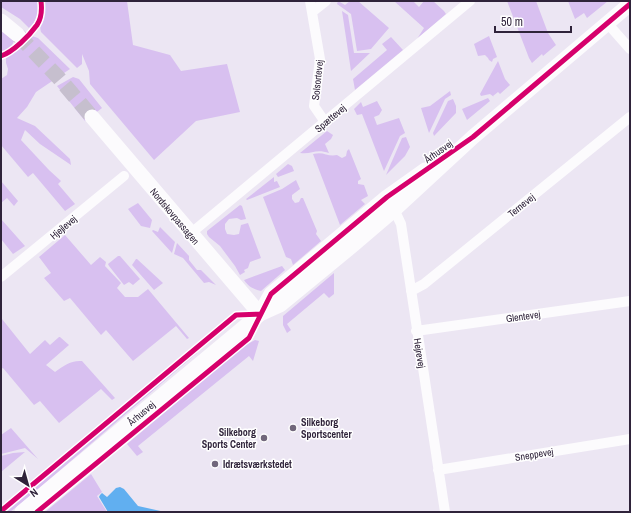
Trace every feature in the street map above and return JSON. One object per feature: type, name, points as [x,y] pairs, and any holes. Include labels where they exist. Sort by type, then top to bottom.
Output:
[{"type":"street","name":"Solsortevej","points":[[310,1],[320,59],[314,106],[325,122]]},
{"type":"street","points":[[312,12],[326,1]]},
{"type":"street","name":"Spættevej","points":[[190,234],[470,1]]},
{"type":"street","name":"Århusvej","points":[[22,512],[260,314],[280,305],[391,203],[473,137],[630,4]]},
{"type":"street","points":[[1,21],[18,36]]},
{"type":"street","points":[[608,24],[630,49]]},
{"type":"street","name":"Ternevej","points":[[411,290],[424,284],[630,116]]},
{"type":"street","name":"Nordskovpassagen","points":[[92,117],[190,234],[260,314]]},
{"type":"street","name":"Hjejlevej","points":[[1,278],[124,176]]},
{"type":"street","name":"Hejrevej","points":[[391,203],[400,224],[445,512]]},
{"type":"street","name":"Glentevej","points":[[416,331],[630,301]]},
{"type":"street","name":"Sneppevej","points":[[438,470],[630,438]]},
{"type":"shaded area","points":[[1,1],[39,1],[36,19],[29,28],[20,19],[1,7]]},
{"type":"shaded area","points":[[44,1],[127,1],[133,45],[170,55],[181,71],[227,64],[240,112],[196,121],[154,160],[90,84],[89,71],[82,54],[82,64],[77,68],[41,32],[40,25],[44,9]]},
{"type":"shaded area","points":[[338,1],[345,5],[350,1],[358,1],[389,28],[371,49],[357,51],[351,14],[337,4]]},
{"type":"shaded area","points":[[394,1],[413,1],[419,7],[424,1],[433,1],[446,14],[417,39],[424,28]]},
{"type":"shaded area","points":[[507,1],[536,1],[548,33],[556,45],[532,63],[529,58]]},
{"type":"shaded area","points":[[568,1],[608,1],[587,18],[584,13],[575,19]]},
{"type":"shaded area","points":[[342,11],[348,15],[354,53],[370,53],[351,71]]},
{"type":"shaded area","points":[[1,30],[14,41],[11,47],[1,53]]},
{"type":"shaded area","points":[[32,36],[38,38],[70,69],[36,92],[27,107],[17,118],[35,126],[70,159],[71,165],[40,144],[25,130],[21,140],[61,181],[58,184],[75,204],[65,211],[33,173],[28,177],[1,145],[1,79],[7,75],[8,69],[6,58]]},
{"type":"shaded area","points":[[489,36],[497,57],[493,59],[492,62],[485,55],[478,56],[474,44]]},
{"type":"shaded area","points":[[391,37],[403,50],[355,90],[353,79],[387,50],[382,44]]},
{"type":"shaded area","points":[[498,61],[505,79],[510,85],[500,94],[498,92],[493,96],[494,97],[490,94],[481,96],[480,94]]},
{"type":"shaded area","points":[[73,77],[79,79],[102,108],[85,121],[57,86]]},
{"type":"shaded area","points":[[450,91],[451,95],[445,99],[429,133],[421,108],[430,106]]},
{"type":"shaded area","points":[[488,98],[490,101],[467,120],[462,109]]},
{"type":"shaded area","points":[[453,99],[456,106],[456,113],[434,136],[433,133],[448,101]]},
{"type":"shaded area","points":[[377,101],[382,110],[379,115],[374,117],[377,125],[399,118],[405,133],[400,136],[384,171],[362,114],[357,115],[354,109],[361,102],[363,107]]},
{"type":"shaded area","points":[[327,131],[333,135],[325,144],[329,153],[317,151],[300,153]]},
{"type":"shaded area","points":[[406,137],[410,147],[405,156],[386,175],[402,138]]},
{"type":"shaded area","points":[[349,149],[361,179],[358,181],[358,184],[364,185],[368,196],[361,200],[365,204],[340,225],[313,154],[320,153],[337,155],[342,158],[346,156]]},
{"type":"shaded area","points":[[288,164],[292,166],[294,171],[278,177],[276,174]]},
{"type":"shaded area","points":[[274,177],[274,182],[277,181],[280,187],[247,200],[246,199]]},
{"type":"shaded area","points":[[296,180],[300,189],[292,195],[292,199],[295,203],[299,202],[301,198],[303,198],[317,231],[316,234],[321,241],[293,265],[291,259],[286,257],[263,197],[282,189]]},
{"type":"shaded area","points":[[1,181],[18,201],[14,206],[7,198],[1,203]]},
{"type":"shaded area","points":[[138,203],[152,220],[150,228],[141,226],[128,209]]},
{"type":"shaded area","points":[[240,205],[242,206],[246,219],[229,219],[225,224],[225,229],[227,234],[239,234],[241,225],[248,223],[261,258],[250,262],[248,268],[244,270],[245,272],[240,275],[220,246],[209,237],[207,231]]},
{"type":"shaded area","points":[[1,219],[25,246],[13,254],[1,239]]},
{"type":"shaded area","points":[[160,227],[175,242],[172,253],[152,231],[158,232]]},
{"type":"shaded area","points":[[65,235],[91,265],[100,257],[106,262],[105,266],[121,283],[117,288],[125,297],[138,297],[148,289],[189,338],[187,339],[176,326],[133,361],[106,330],[101,335],[70,298],[64,301],[44,278],[51,273],[39,257]]},
{"type":"shaded area","points":[[177,243],[189,256],[189,260],[197,270],[201,270],[216,285],[209,282],[204,283],[183,258],[174,254]]},
{"type":"shaded area","points":[[120,256],[140,279],[133,285],[129,282],[124,285],[109,266],[108,264]]},
{"type":"shaded area","points":[[136,259],[163,283],[154,290],[132,265]]},
{"type":"shaded area","points":[[282,266],[285,270],[261,291],[251,287],[244,280]]},
{"type":"shaded area","points":[[334,273],[334,294],[329,298],[324,293],[287,324],[291,330],[287,333],[283,325],[283,316]]},
{"type":"shaded area","points":[[2,319],[30,354],[45,340],[50,345],[60,337],[69,345],[46,365],[55,372],[71,362],[82,361],[115,398],[112,400],[101,389],[59,423],[40,401],[34,405],[3,368],[1,369]]},
{"type":"shaded area","points":[[255,340],[259,341],[253,361],[249,356],[138,446],[143,452],[137,456],[127,444],[244,346]]},
{"type":"shaded area","points":[[195,352],[197,353],[23,502],[10,512],[2,512]]},
{"type":"shaded area","points":[[11,428],[38,459],[25,448],[1,454],[1,435]]},
{"type":"shaded area","points":[[25,452],[1,472],[1,456]]},
{"type":"shaded area","points":[[91,474],[102,492],[97,496],[107,512],[45,512]]},
{"type":"water","points":[[120,487],[124,489],[138,506],[165,512],[108,512],[99,497],[102,493],[107,497],[116,488]]},
{"type":"tunnel","points":[[18,35],[58,77],[92,117]]},
{"type":"cycle path","points":[[1,56],[11,51],[30,34],[37,25],[41,14],[41,1]]},
{"type":"cycle path","points":[[37,512],[249,338],[271,294],[387,197],[473,137],[630,4]]},
{"type":"cycle path","points":[[1,511],[236,315],[260,314]]},
{"type":"place","name":"Silkeborg Sportscenter","points":[[293,428]]},
{"type":"place","name":"Silkeborg Sports Center","points":[[264,438]]},
{"type":"place","name":"Idrætsværkstedet","points":[[215,464]]}]
